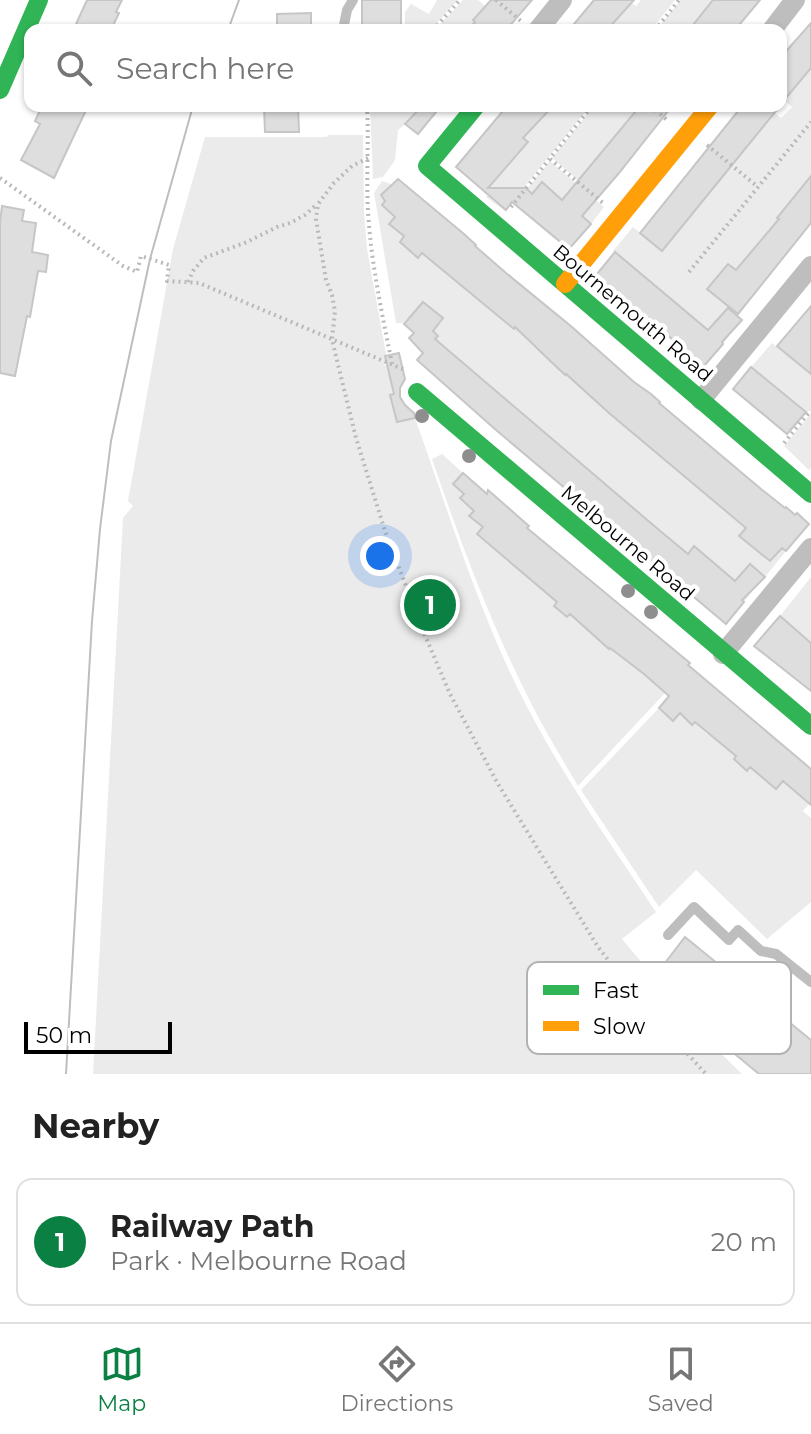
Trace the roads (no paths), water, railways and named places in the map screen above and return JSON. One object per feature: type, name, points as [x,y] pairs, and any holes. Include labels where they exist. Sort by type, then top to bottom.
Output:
[{"type":"street","points":[[29,24],[39,0]]},
{"type":"street","points":[[534,24],[562,0]]},
{"type":"street","points":[[777,24],[795,0]]},
{"type":"street","points":[[0,90],[24,35]]},
{"type":"street","name":"Bournemouth Road","points":[[471,112],[427,166],[811,494]]},
{"type":"street","points":[[565,284],[705,112]]},
{"type":"street","points":[[701,400],[811,266]]},
{"type":"street","name":"Melbourne Road","points":[[417,392],[811,726]]},
{"type":"street","points":[[723,654],[811,548]]},
{"type":"lane","points":[[344,24],[353,0]]},
{"type":"lane","points":[[668,935],[694,907],[729,940],[738,930],[761,951],[776,954],[786,962]]},
{"type":"lane","points":[[791,966],[811,982]]},
{"type":"tram line","points":[[230,24],[239,0]]},
{"type":"tram line","points":[[66,1074],[92,621],[111,441],[150,259],[191,112]]},
{"type":"place","name":"Railway Path","points":[[430,605]]}]
